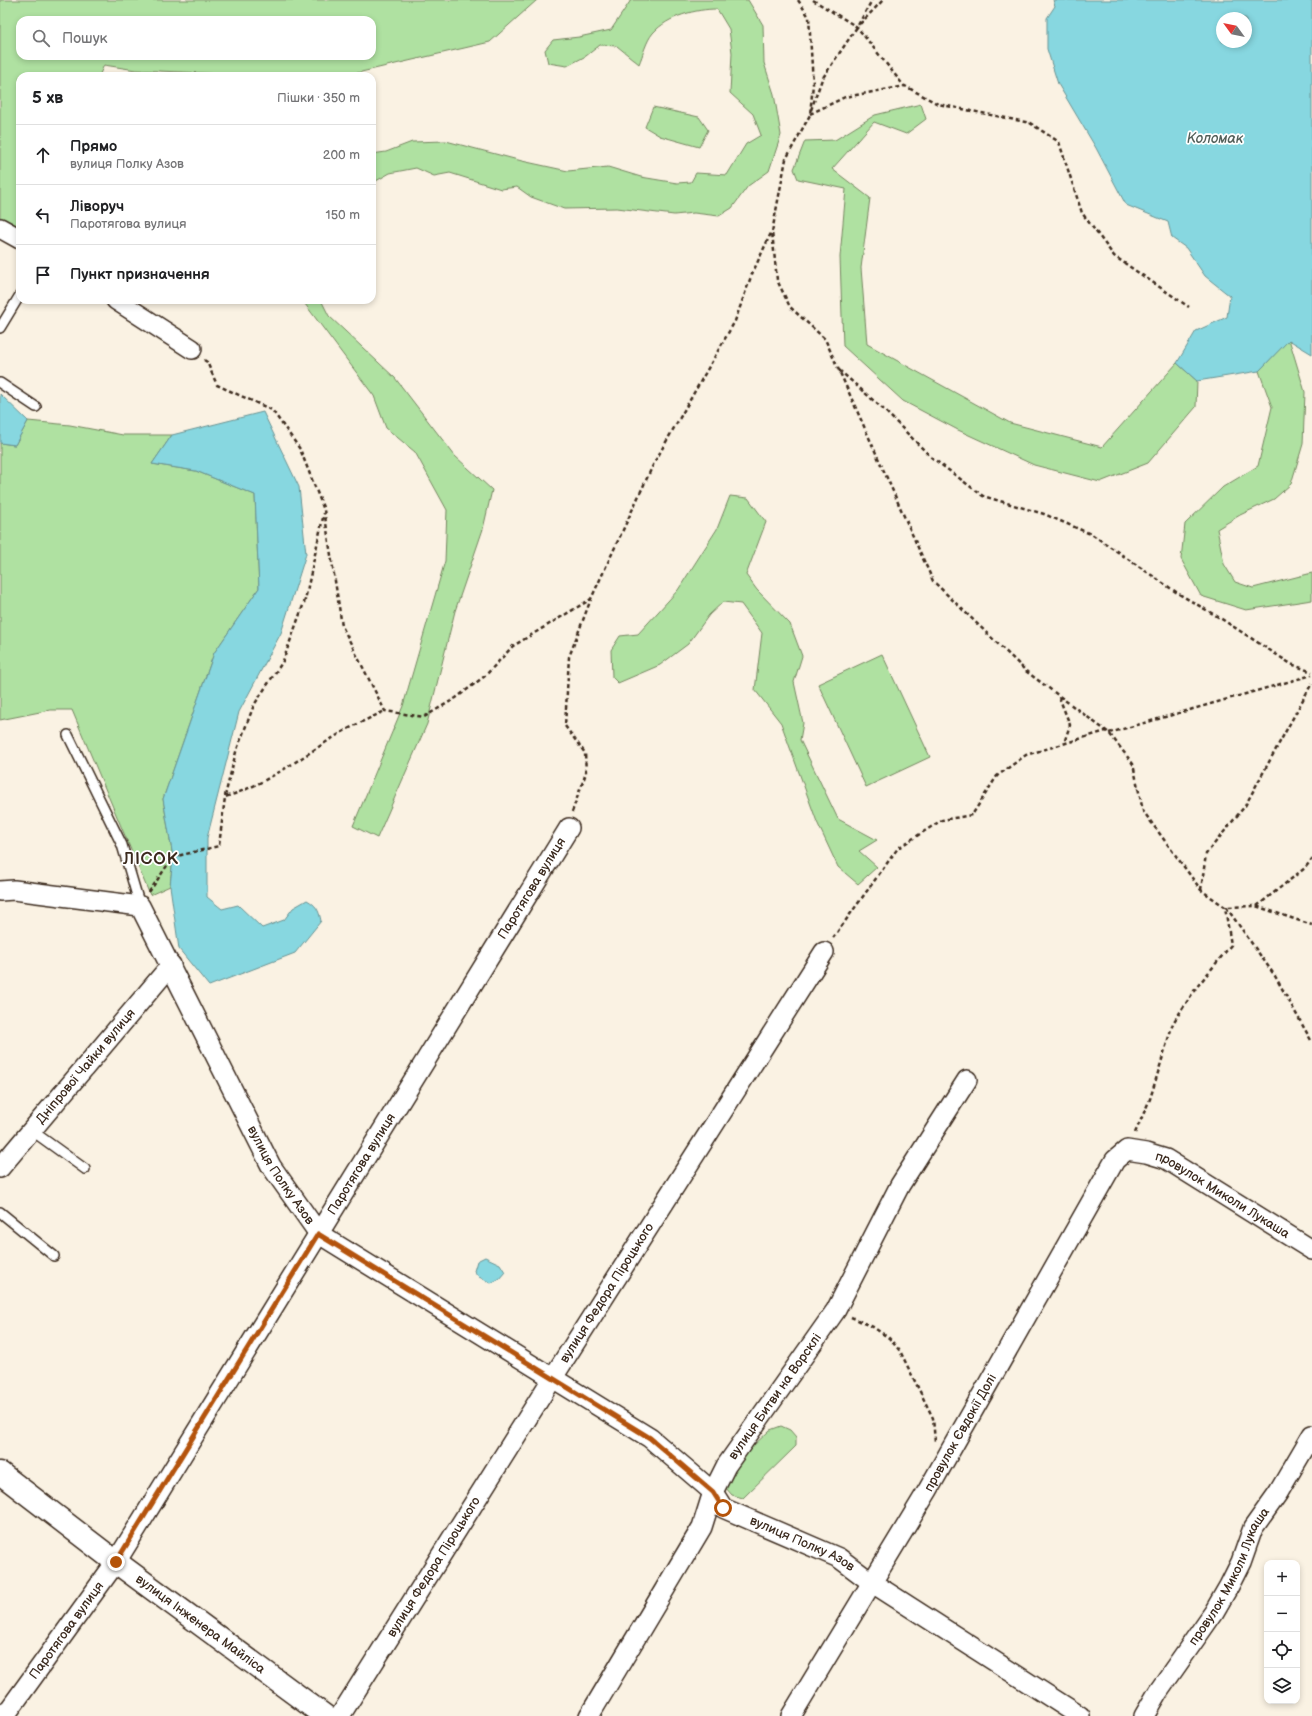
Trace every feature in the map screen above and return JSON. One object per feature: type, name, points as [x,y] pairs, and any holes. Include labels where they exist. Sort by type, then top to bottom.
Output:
[{"type":"street","points":[[0,228],[16,237]]},
{"type":"street","points":[[122,304],[192,349]]},
{"type":"street","name":"Паротягова вулиця","points":[[0,1714],[9,1710],[116,1562],[569,828]]},
{"type":"street","points":[[0,891],[14,890],[140,906]]},
{"type":"street","name":"вулиця Полку Азов","points":[[140,906],[271,1166],[318,1234],[650,1438],[713,1492],[723,1508],[838,1558],[871,1582],[1080,1716]]},
{"type":"street","name":"вулиця Федора Піроцького","points":[[340,1716],[552,1379],[824,952]]},
{"type":"street","name":"Дніпрової Чайки вулиця","points":[[0,1168],[171,966]]},
{"type":"street","name":"вулиця Битви на Ворсклі","points":[[588,1716],[702,1527],[713,1492],[726,1466],[836,1310],[900,1185],[967,1080]]},
{"type":"street","name":"провулок Миколи Лукаша","points":[[1127,1150],[1146,1153],[1166,1159],[1312,1250]]},
{"type":"street","name":"провулок Євдокії Долі","points":[[791,1716],[928,1490],[1115,1160],[1127,1150]]},
{"type":"street","name":"провулок Миколи Лукаша","points":[[1144,1716],[1158,1692],[1214,1612],[1241,1562],[1253,1528],[1278,1493],[1312,1435]]},
{"type":"street","name":"вулиця Інженера Майліса","points":[[0,1473],[116,1562],[325,1716]]},
{"type":"lane","points":[[0,328],[16,302]]},
{"type":"lane","points":[[0,383],[36,407]]},
{"type":"lane","points":[[68,735],[122,845],[140,906]]},
{"type":"lane","points":[[31,1130],[84,1169]]},
{"type":"lane","points":[[0,1212],[54,1256]]},
{"type":"path","points":[[798,0],[809,17],[813,84],[810,115]]},
{"type":"path","points":[[814,0],[857,27],[905,86],[938,104],[1030,123],[1059,142],[1082,213],[1114,256],[1189,307]]},
{"type":"path","points":[[569,828],[573,807],[586,773],[586,753],[565,726],[569,657],[591,599],[654,463],[735,321],[752,274],[772,232],[786,159],[810,115],[822,80],[857,27],[872,0]]},
{"type":"path","points":[[857,27],[883,0]]},
{"type":"path","points":[[810,115],[845,97],[905,86]]},
{"type":"path","points":[[772,232],[777,280],[790,307],[825,339],[933,581],[1027,672],[1109,733],[1133,764],[1143,811],[1201,890],[1226,907],[1275,976],[1312,1042]]},
{"type":"path","points":[[192,349],[207,362],[217,385],[272,410],[300,449],[324,510],[342,626],[385,710]]},
{"type":"path","points":[[838,368],[882,408],[931,457],[983,496],[1044,514],[1093,535],[1179,594],[1220,618],[1291,664],[1312,672]]},
{"type":"path","points":[[140,906],[173,857],[219,846],[224,797],[236,752],[254,705],[283,661],[305,600],[324,510]]},
{"type":"path","points":[[224,797],[242,792],[283,769],[346,730],[385,710],[424,717],[456,698],[485,676],[513,646],[591,599]]},
{"type":"path","points":[[1109,733],[1312,675]]},
{"type":"path","points":[[1201,890],[1206,854],[1245,806],[1312,682]]},
{"type":"path","points":[[1059,696],[1070,725],[1064,744]]},
{"type":"path","points":[[824,952],[898,848],[942,820],[972,815],[997,776],[1026,755],[1106,731]]},
{"type":"path","points":[[1256,906],[1305,868],[1312,859]]},
{"type":"path","points":[[1226,907],[1256,906],[1312,926]]},
{"type":"path","points":[[1127,1150],[1150,1099],[1173,1023],[1196,988],[1231,945],[1226,907]]},
{"type":"path","points":[[836,1310],[873,1327],[888,1338],[900,1351],[933,1418],[935,1444]]},
{"type":"green space","points":[[0,0],[537,0],[490,42],[361,72],[180,72],[136,70],[104,65],[101,72],[16,72],[16,227],[0,217]]},
{"type":"green space","points":[[631,0],[748,0],[763,25],[764,63],[774,94],[781,135],[769,171],[748,186],[732,208],[719,216],[694,213],[674,215],[617,208],[564,209],[531,197],[517,187],[501,189],[450,173],[434,176],[416,168],[390,173],[376,181],[376,153],[386,152],[412,142],[446,141],[522,161],[568,171],[608,167],[641,177],[677,183],[691,182],[696,173],[727,175],[746,144],[761,135],[753,114],[730,93],[732,53],[729,29],[717,9],[691,12],[666,22],[653,33],[648,40],[639,64],[617,46],[600,45],[586,56],[567,66],[548,63],[545,50],[553,40],[579,37],[611,30]]},
{"type":"green space","points":[[921,104],[926,119],[906,134],[874,122],[832,169],[870,198],[861,268],[867,344],[1010,423],[1102,447],[1177,363],[1197,381],[1196,407],[1148,463],[1100,482],[1034,465],[958,430],[903,401],[843,346],[840,257],[846,189],[798,179],[794,169],[805,141],[835,140],[875,115]]},
{"type":"green space","points":[[653,107],[699,117],[708,130],[699,147],[660,136],[645,127]]},
{"type":"green space","points":[[305,304],[323,304],[329,316],[395,378],[455,456],[492,490],[483,529],[455,611],[427,724],[377,838],[353,826],[403,706],[445,561],[447,510],[415,452],[386,428],[374,396]]},
{"type":"green space","points":[[1289,339],[1305,392],[1303,444],[1291,484],[1274,499],[1240,515],[1217,529],[1224,564],[1235,582],[1253,588],[1312,573],[1312,600],[1246,610],[1201,596],[1181,559],[1185,524],[1223,487],[1258,466],[1272,407],[1259,371]]},
{"type":"green space","points":[[28,421],[70,425],[123,435],[172,435],[152,464],[196,471],[255,495],[259,588],[214,653],[163,799],[173,857],[170,886],[150,895],[72,710],[50,710],[0,720],[0,443],[15,445]]},
{"type":"green space","points":[[730,496],[748,498],[766,522],[746,575],[757,590],[790,624],[802,656],[794,682],[803,723],[800,740],[838,819],[877,840],[859,851],[877,867],[858,884],[838,867],[817,822],[781,723],[755,690],[762,633],[741,604],[723,602],[709,615],[688,644],[660,665],[618,683],[612,677],[611,650],[620,636],[638,634],[678,590],[717,529]]},
{"type":"green space","points":[[882,654],[930,757],[866,787],[818,684]]},
{"type":"green space","points":[[781,1426],[790,1430],[796,1437],[796,1446],[743,1498],[732,1495],[725,1487],[745,1448],[752,1447],[770,1430]]},
{"type":"water","name":"Коломак","points":[[1053,0],[1312,0],[1312,354],[1289,340],[1259,371],[1197,381],[1177,363],[1196,331],[1227,317],[1230,296],[1205,276],[1186,248],[1172,238],[1168,222],[1126,205],[1096,148],[1058,84],[1047,49],[1047,18],[1055,6]]},
{"type":"water","points":[[0,394],[28,421],[15,445],[0,443]]},
{"type":"water","points":[[263,412],[299,487],[306,554],[281,633],[239,712],[207,838],[207,897],[222,909],[238,905],[262,928],[284,920],[293,908],[307,900],[317,908],[321,921],[295,953],[209,986],[179,949],[170,886],[173,857],[163,799],[214,653],[259,588],[255,495],[196,471],[152,464],[172,435]]},
{"type":"water","points":[[485,1257],[500,1264],[505,1272],[499,1279],[491,1283],[479,1277],[474,1271],[477,1261]]},
{"type":"district","name":"ЛІСОК","points":[[151,859]]},
{"type":"route","points":[[116,1562],[318,1234],[650,1438],[713,1492],[723,1508]]}]
